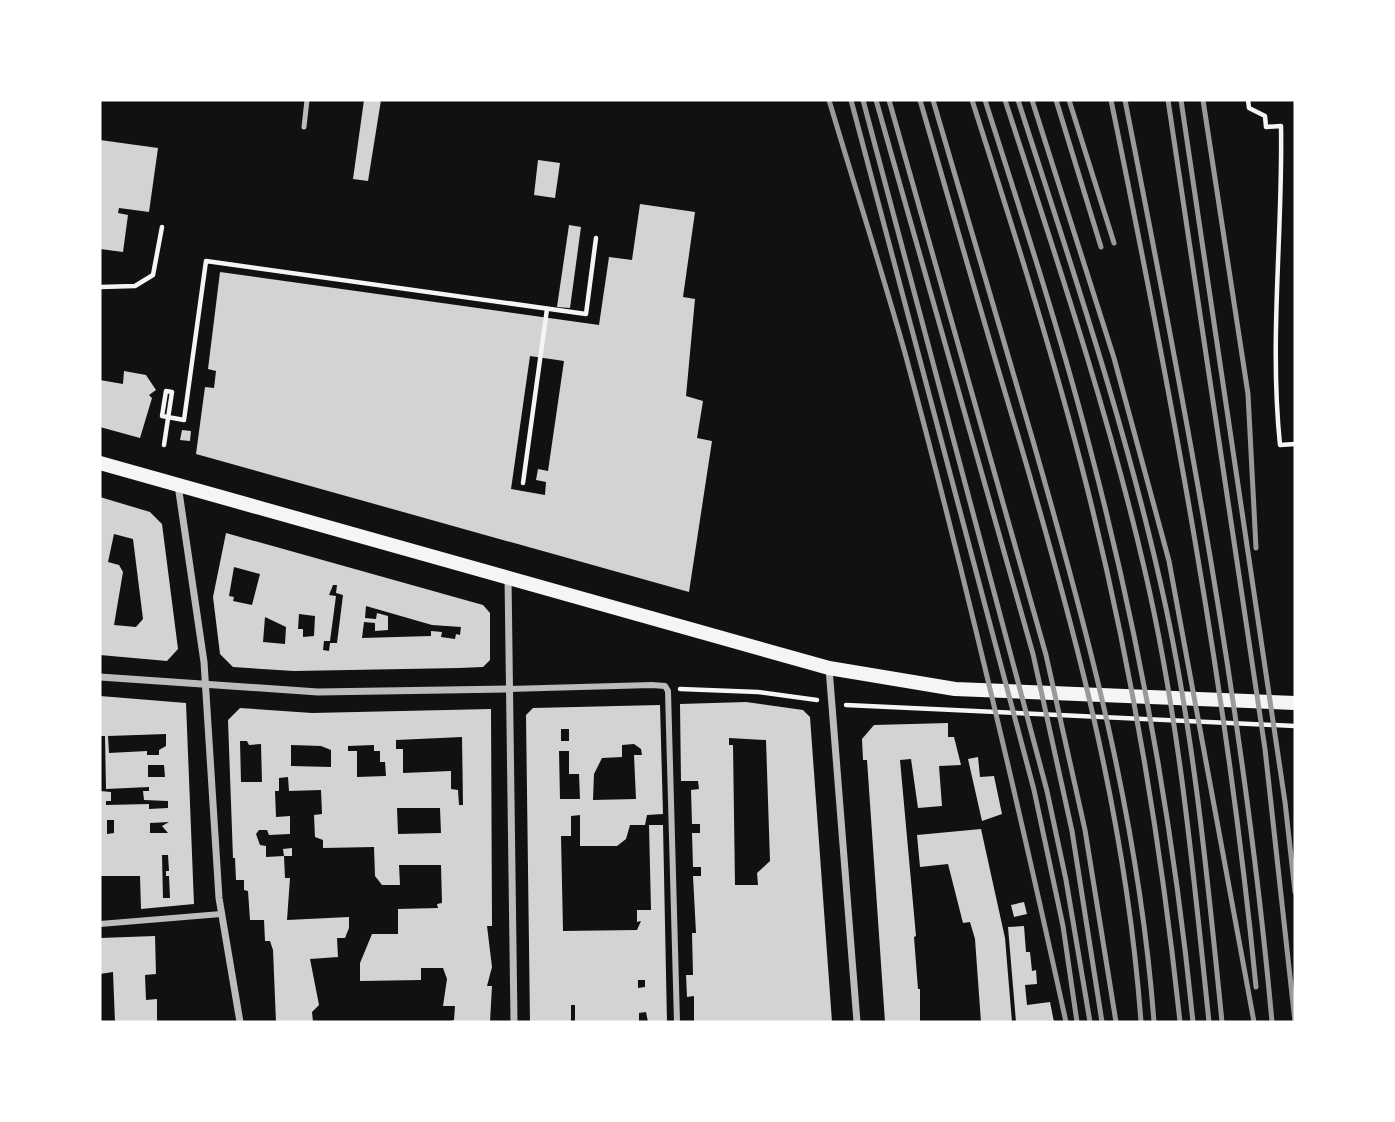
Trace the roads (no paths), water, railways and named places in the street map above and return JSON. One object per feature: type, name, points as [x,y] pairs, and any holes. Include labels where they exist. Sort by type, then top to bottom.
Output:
[{"type":"main road","points":[[100,463],[829,668],[955,690],[1295,703]]},
{"type":"street","points":[[178,484],[206,684],[221,914],[240,1022]]},
{"type":"street","points":[[508,576],[514,1022]]},
{"type":"street","points":[[829,668],[857,1022]]},
{"type":"street","points":[[100,677],[318,692],[665,686],[670,701],[677,1022]]},
{"type":"street","points":[[100,924],[221,914]]},
{"type":"lane","points":[[304,127],[307,100]]},
{"type":"railway","points":[[829,100],[887,289],[949,520],[1066,1022]]},
{"type":"railway","points":[[851,100],[1034,790],[1063,926],[1077,1022]]},
{"type":"railway","points":[[863,100],[1047,791],[1066,880],[1090,1022]]},
{"type":"railway","points":[[876,100],[1033,654],[1072,831],[1102,1022]]},
{"type":"railway","points":[[889,100],[1046,655],[1085,830],[1116,1022]]},
{"type":"railway","points":[[920,100],[1058,576],[1095,722],[1123,870],[1134,945],[1141,1022]]},
{"type":"railway","points":[[933,100],[1052,507],[1091,652],[1136,872],[1154,1022]]},
{"type":"railway","points":[[972,100],[1055,369],[1113,599],[1152,810],[1180,1022]]},
{"type":"railway","points":[[985,100],[1068,369],[1126,599],[1166,810],[1193,1022]]},
{"type":"railway","points":[[1005,100],[1097,390],[1144,567],[1176,736],[1209,1022]]},
{"type":"railway","points":[[1018,100],[1117,416],[1166,608],[1193,762],[1222,1022]]},
{"type":"railway","points":[[1032,100],[1114,358],[1169,561],[1254,1022]]},
{"type":"railway","points":[[1056,100],[1101,247]]},
{"type":"railway","points":[[1069,100],[1114,243]]},
{"type":"railway","points":[[1111,100],[1155,320],[1195,542],[1230,764],[1256,987]]},
{"type":"railway","points":[[1125,100],[1190,444],[1229,674],[1246,790],[1272,1022]]},
{"type":"railway","points":[[1168,100],[1265,749],[1295,1022]]},
{"type":"railway","points":[[1181,100],[1285,802],[1295,892]]},
{"type":"railway","points":[[1203,100],[1248,394],[1256,548]]}]
